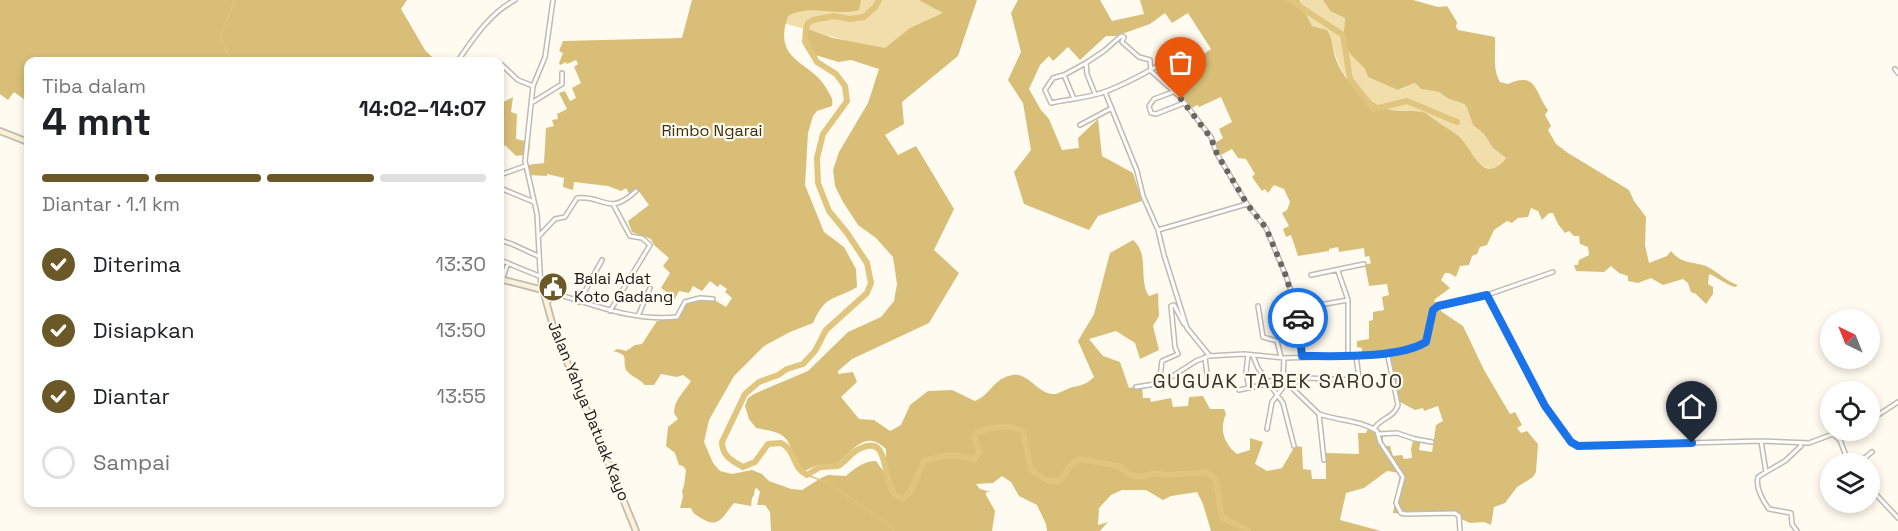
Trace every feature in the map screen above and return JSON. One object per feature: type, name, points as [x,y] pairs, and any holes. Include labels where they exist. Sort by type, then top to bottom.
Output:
[{"type":"street","points":[[462,57],[484,25],[504,6],[515,0]]},
{"type":"street","points":[[542,290],[539,276],[539,236],[525,166],[533,86],[546,57],[553,0]]},
{"type":"street","points":[[1187,48],[1151,71],[1105,92],[1074,99],[1049,101],[1046,89],[1053,79],[1086,63],[1122,36],[1124,37],[1122,42],[1139,57],[1150,60],[1151,71],[1184,103],[1211,138],[1217,154],[1247,204],[1266,228],[1297,309],[1302,356]]},
{"type":"street","points":[[1086,63],[1087,74],[1095,94]]},
{"type":"street","points":[[504,66],[518,80],[533,86]]},
{"type":"street","points":[[1895,69],[1898,73]]},
{"type":"street","points":[[533,102],[561,84],[563,82],[562,73]]},
{"type":"street","points":[[1064,75],[1074,99]]},
{"type":"street","points":[[1184,103],[1156,114],[1151,113],[1149,106],[1153,100],[1174,92],[1198,75]]},
{"type":"street","points":[[1105,92],[1137,171],[1143,196],[1158,230],[1187,328]]},
{"type":"street","points":[[1080,125],[1112,108]]},
{"type":"street","points":[[0,131],[24,140]]},
{"type":"street","points":[[504,174],[525,166]]},
{"type":"street","points":[[504,190],[534,202]]},
{"type":"street","points":[[539,236],[555,219],[565,217],[577,198],[613,204],[622,203],[636,191]]},
{"type":"street","points":[[610,311],[650,245],[642,238],[630,236],[613,204]]},
{"type":"street","points":[[1158,230],[1247,204]]},
{"type":"street","points":[[504,241],[538,256]]},
{"type":"street","points":[[579,302],[602,260]]},
{"type":"street","points":[[504,262],[539,276]]},
{"type":"street","points":[[504,272],[508,263]]},
{"type":"street","points":[[1311,275],[1364,264]]},
{"type":"street","points":[[1338,271],[1348,300],[1348,356]]},
{"type":"street","points":[[1136,387],[1162,383],[1207,356],[1356,356],[1417,348],[1426,342],[1433,310],[1438,306],[1487,295],[1553,272]]},
{"type":"street","points":[[504,280],[610,311],[638,316],[677,317],[685,302],[700,298],[713,299]]},
{"type":"street","points":[[638,316],[650,288]]},
{"type":"street","name":"Jalan Yahya Datuak Kayo","points":[[542,290],[554,330],[636,531]]},
{"type":"street","points":[[547,303],[555,294]]},
{"type":"street","points":[[1487,295],[1545,406],[1571,442],[1578,446],[1761,441],[1809,443],[1820,438]]},
{"type":"street","points":[[1297,309],[1348,300]]},
{"type":"street","points":[[1162,383],[1160,377],[1162,360],[1178,354],[1170,308],[1179,304]]},
{"type":"street","points":[[1174,305],[1207,356],[1208,382],[1211,385],[1219,384]]},
{"type":"street","points":[[1258,306],[1263,337],[1277,341],[1282,357],[1282,379],[1286,385],[1319,414],[1351,420],[1374,429],[1379,434],[1380,442],[1403,477],[1396,503],[1397,508],[1406,514],[1455,513],[1460,516],[1460,531]]},
{"type":"street","points":[[1374,429],[1379,421],[1395,412],[1398,405],[1387,352]]},
{"type":"street","points":[[1250,356],[1283,403],[1294,446]]},
{"type":"street","points":[[1249,388],[1246,372],[1250,356]]},
{"type":"street","points":[[1267,429],[1272,402],[1276,394],[1286,385],[1306,378],[1356,380],[1359,378],[1356,356]]},
{"type":"street","points":[[1239,390],[1282,379]]},
{"type":"street","points":[[1880,414],[1898,402]]},
{"type":"street","points":[[1319,414],[1324,460]]},
{"type":"street","points":[[1379,434],[1399,433],[1412,439],[1432,442]]},
{"type":"street","points":[[1761,441],[1766,472]]},
{"type":"street","points":[[1797,531],[1790,512],[1769,509],[1757,482],[1758,477],[1785,461],[1801,446],[1800,443]]},
{"type":"street","points":[[1880,499],[1898,518]]},
{"type":"shaded area","points":[[702,0],[930,0],[948,12],[883,51]]},
{"type":"shaded area","points":[[1299,0],[1323,0],[1330,11],[1345,18],[1343,40],[1351,55],[1365,69],[1368,77],[1400,90],[1415,83],[1421,89],[1439,92],[1463,104],[1467,108],[1473,125],[1484,134],[1493,148],[1506,158],[1496,168],[1483,166],[1462,140],[1426,113],[1384,108],[1368,99],[1348,79],[1338,63],[1329,36],[1324,29],[1312,26]]},
{"type":"green space","points":[[0,0],[407,0],[401,9],[425,50],[432,57],[24,57],[24,99],[14,92],[8,100],[0,94]]},
{"type":"green space","name":"Rimbo Ngarai","points":[[692,0],[861,0],[859,10],[850,12],[814,10],[797,12],[788,16],[784,32],[785,44],[790,53],[822,82],[832,99],[832,106],[817,111],[813,116],[808,133],[805,185],[824,232],[844,247],[856,269],[857,287],[826,303],[813,323],[764,346],[734,376],[709,420],[704,442],[713,463],[720,471],[732,474],[752,470],[762,474],[769,481],[791,489],[802,490],[828,475],[846,476],[872,461],[876,461],[886,475],[886,449],[871,441],[859,444],[836,464],[820,464],[802,472],[788,441],[780,434],[756,428],[749,419],[745,406],[748,398],[754,394],[808,371],[848,332],[881,317],[894,301],[897,284],[893,257],[876,238],[858,225],[835,186],[833,170],[839,152],[868,103],[879,69],[851,60],[839,62],[815,55],[807,39],[808,29],[833,38],[885,48],[910,28],[943,13],[919,0],[977,0],[958,56],[902,102],[904,124],[885,135],[898,155],[916,146],[954,209],[934,250],[959,273],[929,323],[852,359],[838,371],[838,374],[853,372],[857,382],[841,397],[859,419],[874,420],[890,431],[901,425],[910,405],[928,391],[952,390],[975,401],[1001,379],[1013,375],[1023,377],[1051,394],[1087,383],[1094,377],[1078,341],[1094,314],[1110,253],[1133,240],[1141,252],[1146,290],[1149,296],[1158,293],[1159,316],[1153,326],[1159,350],[1140,359],[1135,343],[1116,331],[1089,339],[1103,356],[1120,362],[1129,388],[1142,385],[1143,398],[1150,398],[1151,402],[1171,398],[1173,407],[1188,406],[1189,397],[1203,396],[1210,409],[1224,409],[1226,414],[1223,425],[1224,436],[1229,446],[1237,454],[1250,450],[1250,438],[1263,442],[1255,464],[1267,471],[1282,468],[1295,446],[1302,447],[1303,469],[1311,470],[1312,479],[1326,479],[1326,453],[1359,454],[1358,433],[1366,433],[1370,424],[1383,432],[1383,446],[1390,446],[1393,456],[1402,455],[1404,459],[1412,458],[1411,449],[1414,437],[1421,438],[1419,450],[1432,452],[1436,425],[1443,421],[1438,406],[1424,411],[1423,408],[1415,410],[1400,402],[1389,352],[1362,354],[1362,348],[1357,347],[1357,341],[1369,339],[1369,321],[1373,320],[1373,312],[1384,310],[1382,297],[1389,295],[1387,284],[1369,286],[1365,265],[1371,263],[1369,256],[1365,257],[1364,248],[1339,252],[1338,247],[1329,249],[1329,251],[1298,256],[1291,235],[1286,237],[1283,229],[1289,226],[1282,213],[1287,210],[1290,202],[1284,189],[1274,185],[1268,193],[1265,189],[1262,191],[1252,177],[1255,174],[1246,159],[1238,158],[1232,149],[1221,155],[1215,143],[1223,138],[1219,129],[1232,122],[1221,97],[1192,108],[1177,91],[1194,76],[1188,67],[1211,49],[1188,13],[1172,23],[1165,13],[1150,24],[1116,36],[1106,36],[1080,60],[1068,47],[1053,61],[1049,56],[1040,65],[1029,89],[1049,119],[1062,150],[1079,148],[1078,138],[1098,119],[1102,156],[1133,173],[1142,201],[1098,216],[1089,230],[1024,204],[1014,172],[1031,150],[1023,103],[1008,80],[1021,52],[1011,13],[1018,0],[1100,0],[1112,21],[1144,14],[1140,0],[1299,0],[1312,26],[1327,30],[1337,62],[1347,79],[1362,95],[1388,109],[1426,113],[1457,135],[1478,162],[1490,169],[1498,166],[1506,158],[1493,148],[1484,134],[1473,125],[1464,104],[1449,99],[1439,92],[1421,89],[1415,83],[1398,90],[1368,77],[1365,69],[1351,55],[1343,41],[1345,18],[1330,11],[1323,0],[1413,0],[1438,7],[1447,6],[1457,22],[1458,30],[1495,37],[1495,66],[1500,82],[1508,84],[1525,80],[1534,86],[1548,110],[1545,115],[1551,126],[1548,130],[1556,144],[1629,190],[1646,217],[1645,245],[1649,263],[1667,256],[1671,251],[1681,259],[1708,267],[1738,285],[1732,286],[1709,274],[1708,284],[1713,287],[1713,294],[1706,304],[1691,292],[1688,283],[1683,279],[1663,285],[1651,278],[1638,283],[1628,281],[1628,276],[1619,273],[1611,266],[1604,272],[1576,271],[1574,265],[1578,265],[1579,260],[1589,255],[1588,247],[1580,244],[1579,236],[1574,236],[1569,231],[1565,233],[1553,213],[1549,213],[1542,220],[1538,211],[1531,208],[1528,217],[1518,218],[1512,223],[1507,221],[1494,230],[1487,245],[1480,247],[1477,254],[1472,256],[1469,265],[1460,266],[1456,277],[1445,273],[1441,280],[1450,288],[1434,300],[1442,312],[1463,326],[1484,370],[1510,414],[1515,412],[1522,425],[1517,428],[1521,433],[1527,431],[1538,444],[1536,472],[1533,477],[1517,487],[1505,503],[1494,507],[1491,525],[1484,522],[1470,523],[1446,512],[1412,515],[1393,513],[1400,473],[1387,471],[1364,488],[1346,493],[1340,520],[1381,531],[1211,531],[1197,492],[1171,496],[1163,500],[1146,490],[1122,490],[1111,495],[1099,508],[1098,525],[1108,522],[1100,531],[1047,531],[1037,505],[1019,496],[1011,482],[1002,476],[993,483],[976,484],[980,489],[991,492],[986,492],[986,495],[995,511],[992,531],[771,531],[770,512],[765,505],[757,505],[760,492],[757,488],[751,506],[734,503],[720,520],[712,523],[694,514],[691,508],[680,508],[686,470],[679,465],[675,453],[666,446],[668,427],[678,419],[674,413],[676,404],[691,381],[683,375],[677,377],[661,374],[654,385],[645,385],[626,370],[624,356],[613,351],[618,349],[626,351],[635,345],[642,344],[657,321],[681,316],[683,304],[701,296],[708,296],[726,307],[732,298],[725,292],[727,289],[720,284],[718,287],[710,281],[702,291],[693,286],[689,293],[679,291],[673,302],[665,299],[668,293],[661,288],[670,273],[663,266],[669,258],[654,245],[651,239],[632,232],[628,221],[649,205],[638,190],[630,195],[626,188],[621,191],[608,186],[574,182],[573,190],[563,187],[564,178],[547,174],[547,176],[528,175],[527,165],[544,163],[546,128],[554,126],[552,120],[558,119],[557,114],[567,109],[559,93],[565,91],[570,101],[576,98],[572,88],[581,83],[574,67],[578,64],[576,60],[567,64],[566,62],[560,65],[559,63],[563,53],[559,51],[563,41],[682,38]]},
{"type":"green space","points":[[513,97],[511,112],[517,114],[516,139],[530,142],[529,154],[516,156],[504,146],[504,102]]},
{"type":"waterway","points":[[230,57],[220,37],[235,0]]},
{"type":"waterway","points":[[879,0],[864,17],[850,19],[834,16],[813,20],[808,23],[805,42],[817,62],[836,74],[845,86],[847,101],[823,134],[817,158],[818,183],[829,211],[867,263],[871,283],[867,293],[826,330],[815,351],[803,364],[759,382],[745,394],[722,442],[726,454],[743,467],[755,462],[768,444],[781,443],[786,446],[799,468],[807,475],[820,467],[838,466],[861,448],[872,446],[878,449],[882,456],[890,486],[895,494],[903,499],[911,491],[924,461],[949,455],[974,460],[979,452],[974,436],[990,428],[1013,428],[1023,432],[1031,470],[1048,481],[1060,481],[1071,465],[1080,459],[1118,466],[1131,475],[1141,477],[1153,473],[1166,475],[1207,472],[1216,480],[1222,517],[1248,531]]},
{"type":"waterway","points":[[1290,0],[1343,35],[1350,79],[1374,109],[1407,101],[1457,122]]},
{"type":"waterway","points":[[807,475],[826,482],[891,526],[894,531]]},
{"type":"way so far","points":[[1181,99],[1211,138],[1217,154],[1247,204],[1266,228],[1286,276],[1298,318]]},
{"type":"place","name":"Balai Adat Koto Gadang","points":[[553,287]]},
{"type":"district","name":"GUGUAK TABEK SAROJO","points":[[1278,381]]},
{"type":"route","points":[[1298,318],[1302,356],[1356,356],[1390,352],[1417,348],[1426,342],[1433,310],[1438,306],[1487,295],[1545,406],[1571,442],[1578,446],[1692,443]]}]
